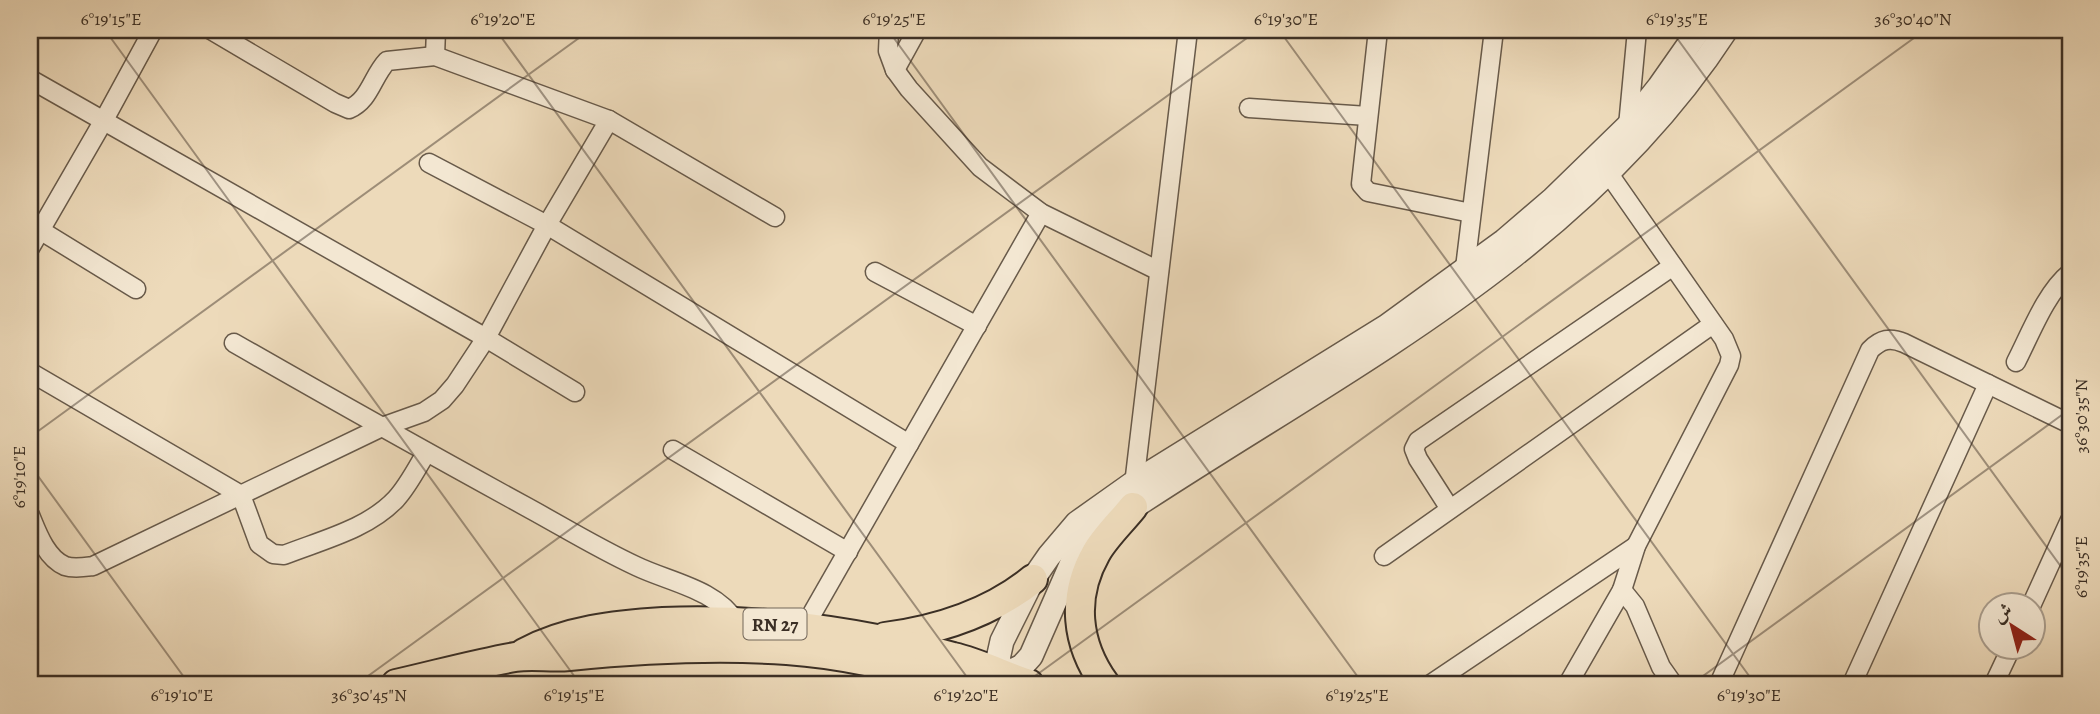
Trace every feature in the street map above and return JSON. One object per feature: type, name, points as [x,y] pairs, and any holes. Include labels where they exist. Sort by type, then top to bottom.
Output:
[{"type":"main road","points":[[1105,684],[1095,669],[1080,634],[1081,593],[1097,551],[1133,496]]},
{"type":"main road","points":[[876,638],[939,625],[985,611],[1033,579]]},
{"type":"main road","name":"RN 27","points":[[518,656],[548,640],[594,629],[713,620],[805,626],[876,638],[957,657],[1006,682]]},
{"type":"main road","name":"RN 27","points":[[396,684],[518,656],[552,657],[730,648],[788,650],[848,658],[912,671],[954,684]]},
{"type":"street","points":[[30,248],[36,227],[104,120],[153,30]]},
{"type":"street","points":[[211,30],[335,103],[349,108],[359,104],[367,95],[387,61],[435,56],[609,120],[775,217]]},
{"type":"street","points":[[435,56],[436,30]]},
{"type":"street","points":[[889,30],[888,51],[895,70],[979,167],[1041,213],[1159,271]]},
{"type":"street","points":[[895,70],[917,30]]},
{"type":"street","points":[[1188,30],[1133,496],[1082,545],[1031,656],[1006,682],[999,666],[999,649],[1033,579],[1077,523],[1133,496],[1358,367],[1466,279],[1504,241],[1603,165],[1634,148],[1678,97],[1726,30]]},
{"type":"street","points":[[1378,30],[1360,172],[1361,184],[1368,192],[1471,214]]},
{"type":"street","points":[[1466,279],[1493,30]]},
{"type":"street","points":[[1628,126],[1637,30]]},
{"type":"street","points":[[1603,165],[1628,126],[1659,88],[1699,30]]},
{"type":"street","points":[[30,79],[486,338],[575,392]]},
{"type":"street","points":[[1249,108],[1368,116]]},
{"type":"street","points":[[30,515],[43,544],[63,565],[93,566],[382,427],[424,412],[442,400],[486,338],[547,225],[609,120]]},
{"type":"street","points":[[429,163],[547,225],[909,444]]},
{"type":"street","points":[[1568,684],[1622,590],[1636,546],[1729,365],[1729,347],[1603,165]]},
{"type":"street","points":[[805,626],[1041,213]]},
{"type":"street","points":[[36,227],[136,289]]},
{"type":"street","points":[[1450,509],[1418,459],[1414,449],[1418,441],[1673,266]]},
{"type":"street","points":[[875,272],[977,326]]},
{"type":"street","points":[[2016,362],[2052,293],[2070,273]]},
{"type":"street","points":[[1384,556],[1713,324]]},
{"type":"street","points":[[1719,684],[1870,350],[1885,339],[1894,339],[2070,424]]},
{"type":"street","points":[[234,343],[426,453],[635,566],[719,601],[736,622]]},
{"type":"street","points":[[30,372],[241,495],[259,544],[273,554],[284,555],[353,529],[385,509],[398,496],[426,453]]},
{"type":"street","points":[[1852,684],[1988,384]]},
{"type":"street","points":[[673,450],[848,552]]},
{"type":"street","points":[[2037,592],[2070,520]]},
{"type":"street","points":[[1431,684],[1636,546]]},
{"type":"street","points":[[1622,590],[1635,606],[1661,667],[1673,684]]},
{"type":"street","points":[[1994,684],[2004,662]]}]
